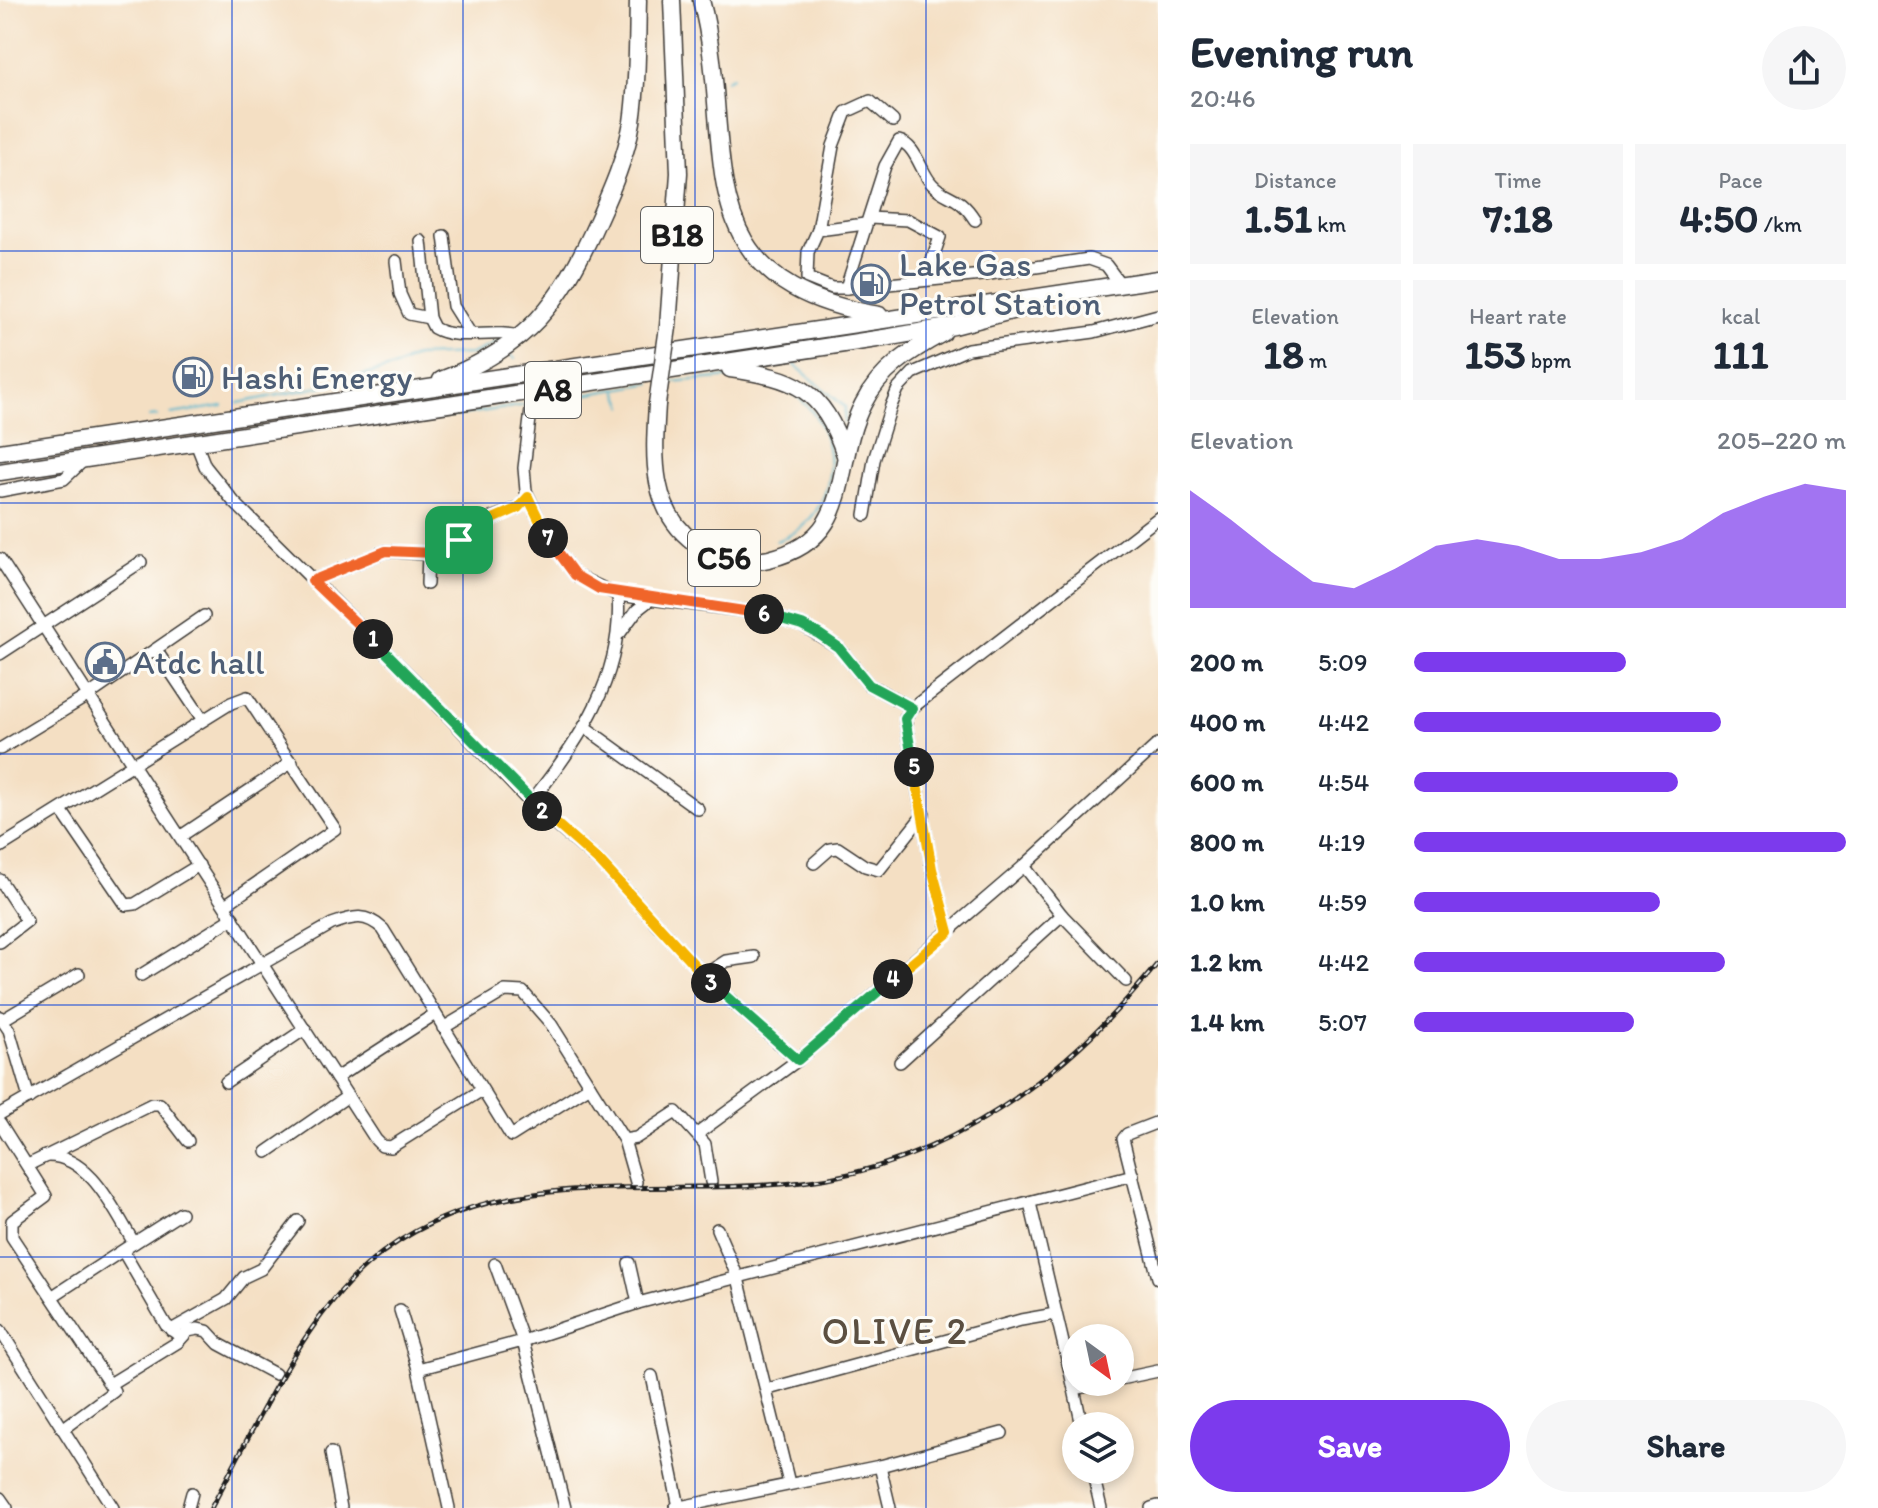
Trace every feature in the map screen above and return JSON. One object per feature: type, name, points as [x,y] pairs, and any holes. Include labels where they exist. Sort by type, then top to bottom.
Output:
[{"type":"highway","points":[[405,392],[479,365],[538,322],[567,285],[618,173],[632,118],[638,0]]},
{"type":"highway","name":"B18","points":[[657,404],[676,249],[680,143],[674,0]]},
{"type":"highway","points":[[701,0],[715,67],[723,186],[728,207],[744,240],[782,281],[811,299],[841,309],[899,318]]},
{"type":"highway","name":"A8","points":[[0,452],[1158,279]]},
{"type":"highway","name":"A8","points":[[0,472],[533,394],[954,326],[1103,288]]},
{"type":"highway","points":[[846,457],[857,416],[880,379],[899,360],[954,326]]},
{"type":"highway","points":[[709,366],[762,372],[800,387],[825,412],[846,457]]},
{"type":"highway","name":"C56","points":[[657,404],[654,466],[663,502],[676,525],[690,540],[722,557],[757,561],[770,558],[799,547],[815,535],[835,508],[843,487],[846,457]]},
{"type":"street","points":[[893,121],[870,101],[846,112],[833,146],[818,230],[808,252],[805,275],[815,283],[846,288],[983,275],[1089,259],[1106,265],[1121,285]]},
{"type":"street","points":[[846,288],[885,166],[901,140],[925,168],[932,184],[962,201],[975,220]]},
{"type":"street","points":[[818,230],[867,221],[908,220],[940,237],[926,278]]},
{"type":"street","points":[[444,236],[453,306],[470,333]]},
{"type":"street","points":[[421,241],[426,265],[429,318]]},
{"type":"street","points":[[396,261],[403,307],[409,314],[429,318],[442,332],[506,332],[521,337]]},
{"type":"street","points":[[426,265],[447,262]]},
{"type":"street","points":[[865,515],[874,460],[891,406],[898,389],[913,373],[951,354],[978,346],[1094,332],[1158,315]]},
{"type":"street","points":[[533,394],[524,468],[528,497],[566,565],[585,582],[618,595],[760,613],[802,625],[838,647],[869,685],[912,708]]},
{"type":"street","points":[[196,443],[215,480],[312,581],[415,681],[530,803],[601,863],[704,975],[798,1060]]},
{"type":"street","points":[[0,491],[64,479],[85,459]]},
{"type":"street","points":[[312,581],[386,551],[428,553],[444,549],[477,526],[518,508],[528,497]]},
{"type":"street","points":[[949,932],[932,869],[905,719],[912,708],[1158,518]]},
{"type":"street","points":[[427,584],[428,553]]},
{"type":"street","points":[[0,559],[376,1140],[382,1146],[391,1147],[482,1090]]},
{"type":"street","points":[[0,654],[141,562]]},
{"type":"street","points":[[617,638],[618,595]]},
{"type":"street","points":[[530,803],[586,728],[617,638],[637,610],[652,599]]},
{"type":"street","points":[[0,749],[89,695],[204,616]]},
{"type":"street","points":[[156,650],[203,720]]},
{"type":"street","points":[[0,847],[130,764],[247,697],[334,831],[225,905]]},
{"type":"street","points":[[586,728],[698,809]]},
{"type":"street","points":[[697,1134],[798,1060],[949,932],[1158,744]]},
{"type":"street","points":[[181,836],[292,762]]},
{"type":"street","points":[[513,785],[545,785]]},
{"type":"street","points":[[61,810],[126,905],[135,904],[199,865]]},
{"type":"street","points":[[814,863],[830,849],[838,848],[865,866],[879,870],[924,814]]},
{"type":"street","points":[[1024,866],[1062,915],[1126,981]]},
{"type":"street","points":[[0,880],[27,921],[0,942]]},
{"type":"street","points":[[900,1062],[1062,915]]},
{"type":"street","points":[[0,1114],[332,924],[353,916],[368,918],[383,929],[513,1137],[590,1086]]},
{"type":"street","points":[[141,975],[233,918]]},
{"type":"street","points":[[704,975],[726,961],[754,957]]},
{"type":"street","points":[[29,1098],[2,1018],[79,974]]},
{"type":"street","points":[[443,1028],[505,991],[523,992],[551,1024],[624,1140],[636,1182]]},
{"type":"street","points":[[336,1078],[435,1014]]},
{"type":"street","points":[[226,1082],[305,1029]]},
{"type":"street","points":[[267,1152],[348,1096]]},
{"type":"street","points":[[28,1165],[152,1104],[160,1104],[168,1111],[188,1141]]},
{"type":"street","points":[[624,1140],[636,1138],[676,1112],[706,1147],[711,1182]]},
{"type":"street","points":[[1158,1122],[1127,1134],[1123,1139],[1153,1234],[1158,1278]]},
{"type":"street","points":[[0,1123],[46,1196],[12,1221],[11,1232],[110,1384],[113,1394],[64,1428]]},
{"type":"street","points":[[45,1156],[61,1155],[83,1167],[134,1243]]},
{"type":"street","points":[[418,1369],[523,1341],[638,1303],[1133,1175]]},
{"type":"street","points":[[1030,1203],[1062,1342]]},
{"type":"street","points":[[53,1296],[181,1213]]},
{"type":"street","points":[[171,1330],[226,1299],[244,1277],[261,1269],[298,1221]]},
{"type":"street","points":[[717,1229],[738,1278],[789,1483]]},
{"type":"street","points":[[123,1251],[171,1330],[182,1336]]},
{"type":"street","points":[[629,1263],[638,1303]]},
{"type":"street","points":[[495,1264],[523,1341],[565,1508]]},
{"type":"street","points":[[400,1310],[418,1369],[449,1508]]},
{"type":"street","points":[[768,1389],[1021,1320],[1055,1314]]},
{"type":"street","points":[[0,1330],[4,1348],[64,1428],[111,1507]]},
{"type":"street","points":[[110,1384],[191,1330],[207,1331],[219,1344],[255,1360],[275,1374]]},
{"type":"street","points":[[1134,1376],[1158,1371]]},
{"type":"street","points":[[652,1376],[677,1508],[880,1466],[1002,1433]]},
{"type":"street","points":[[331,1453],[341,1508]]},
{"type":"street","points":[[880,1466],[890,1508]]},
{"type":"street","points":[[1095,1484],[1101,1508]]},
{"type":"street","points":[[188,1508],[192,1493]]},
{"type":"street","points":[[0,1498],[7,1508]]},
{"type":"street","points":[[1151,1508],[1158,1506]]},
{"type":"waterway","points":[[726,80],[732,77]]},
{"type":"waterway","points":[[238,403],[319,387],[395,367],[416,356],[471,354],[498,342]]},
{"type":"waterway","points":[[510,354],[515,359]]},
{"type":"waterway","points":[[795,360],[795,365],[845,407],[844,423]]},
{"type":"waterway","points":[[669,382],[733,377]]},
{"type":"waterway","points":[[539,403],[651,383]]},
{"type":"waterway","points":[[617,390],[624,407]]},
{"type":"waterway","points":[[776,541],[798,530],[814,514],[825,494],[829,472],[829,450],[822,428],[810,409],[792,393]]},
{"type":"waterway","points":[[440,418],[526,405]]},
{"type":"waterway","points":[[171,414],[223,406]]},
{"type":"waterway","points":[[149,417],[158,416]]},
{"type":"railway","points":[[211,1508],[280,1379],[320,1317],[367,1265],[415,1231],[466,1209],[520,1196],[575,1190],[802,1182],[856,1172],[907,1156],[956,1135],[1045,1077],[1123,1004],[1158,963]]},
{"type":"place","name":"Lake Gas Petrol Station","points":[[871,284]]},
{"type":"place","name":"Hashi Energy","points":[[193,377]]},
{"type":"place","name":"Atdc hall","points":[[105,662]]},
{"type":"district","name":"OLIVE 2","points":[[895,1331]]},
{"type":"route","points":[[528,497],[546,535],[566,565],[575,575],[599,589],[618,595],[760,613],[802,625],[838,647],[869,685],[912,708],[905,719],[906,734],[924,814],[932,869],[949,932],[798,1060],[714,986],[601,863],[565,828],[530,803],[415,681],[312,581],[386,551],[398,549],[434,553],[459,540],[491,518],[518,508],[528,497]]}]
